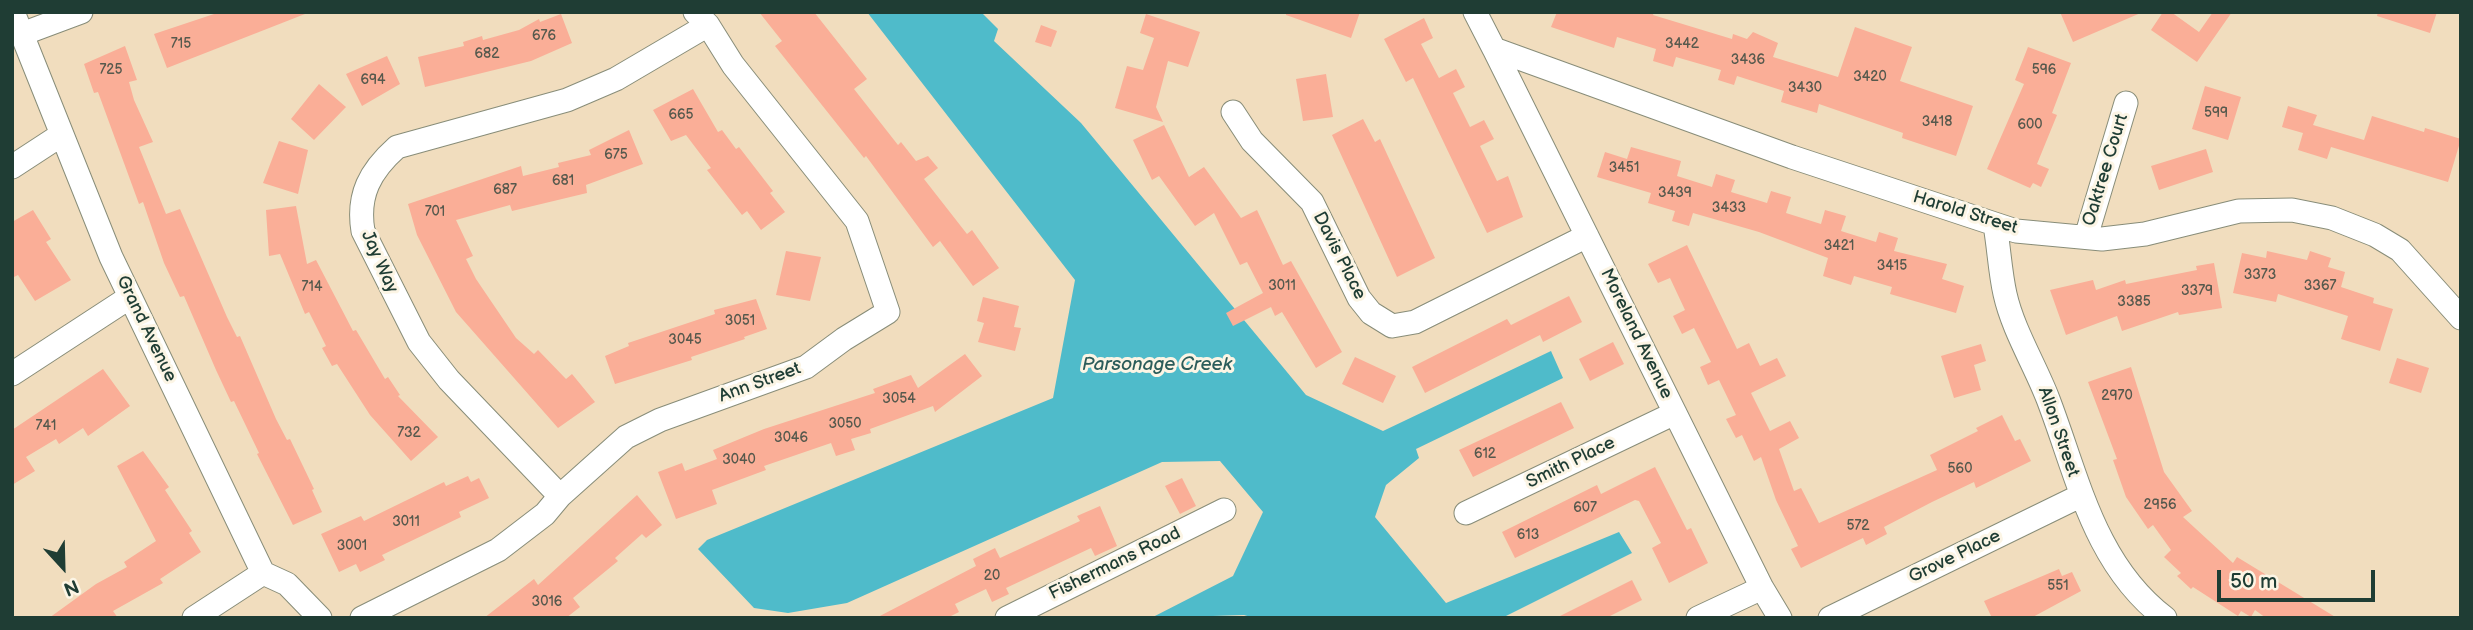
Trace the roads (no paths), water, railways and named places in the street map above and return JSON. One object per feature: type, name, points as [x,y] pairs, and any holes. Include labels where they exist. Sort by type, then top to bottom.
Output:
[{"type":"street","name":"Grand Avenue","points":[[13,12],[111,257],[264,573]]},
{"type":"street","points":[[22,34],[81,12]]},
{"type":"street","points":[[1475,12],[1494,49]]},
{"type":"street","name":"Ann Street","points":[[362,618],[498,550],[545,514],[560,496],[626,437],[660,420],[806,367],[888,312],[857,222],[733,65],[701,19]]},
{"type":"street","name":"Jay Way","points":[[560,496],[449,380],[419,342],[363,231],[360,212],[365,187],[380,163],[397,147],[567,100],[617,79],[701,19]]},
{"type":"street","name":"Harold Street","points":[[1494,49],[1791,157],[2017,231],[2086,237],[2145,234],[2239,211],[2292,210],[2332,218],[2375,235],[2400,250],[2461,318]]},
{"type":"street","name":"Moreland Avenue","points":[[1494,49],[1762,588],[1780,618]]},
{"type":"street","name":"Oaktree Court","points":[[2086,237],[2126,103]]},
{"type":"street","name":"Davis Place","points":[[1233,112],[1252,141],[1312,202],[1359,298],[1371,313],[1392,326],[1415,321],[1587,236]]},
{"type":"street","points":[[12,167],[61,135]]},
{"type":"street","name":"Allon Street","points":[[1995,225],[2006,296],[2049,400],[2080,496],[2102,543],[2130,585],[2165,618]]},
{"type":"street","points":[[12,374],[130,297]]},
{"type":"street","name":"Smith Place","points":[[1466,513],[1675,413]]},
{"type":"street","name":"Grove Place","points":[[1830,618],[2080,496]]},
{"type":"street","name":"Fishermans Road","points":[[1006,618],[1224,510]]},
{"type":"street","points":[[194,618],[264,573],[286,584],[320,618]]},
{"type":"street","points":[[1698,618],[1762,588]]},
{"type":"water","name":"Parsonage Creek","points":[[867,12],[981,12],[998,29],[994,41],[1081,123],[1306,395],[1383,431],[1551,351],[1563,378],[1416,449],[1419,458],[1386,485],[1375,517],[1446,603],[1619,532],[1632,553],[1502,618],[1254,618],[1244,615],[1151,618],[1233,576],[1263,512],[1220,461],[1162,462],[847,603],[788,613],[754,608],[698,549],[707,540],[1053,398],[1075,280]]}]
